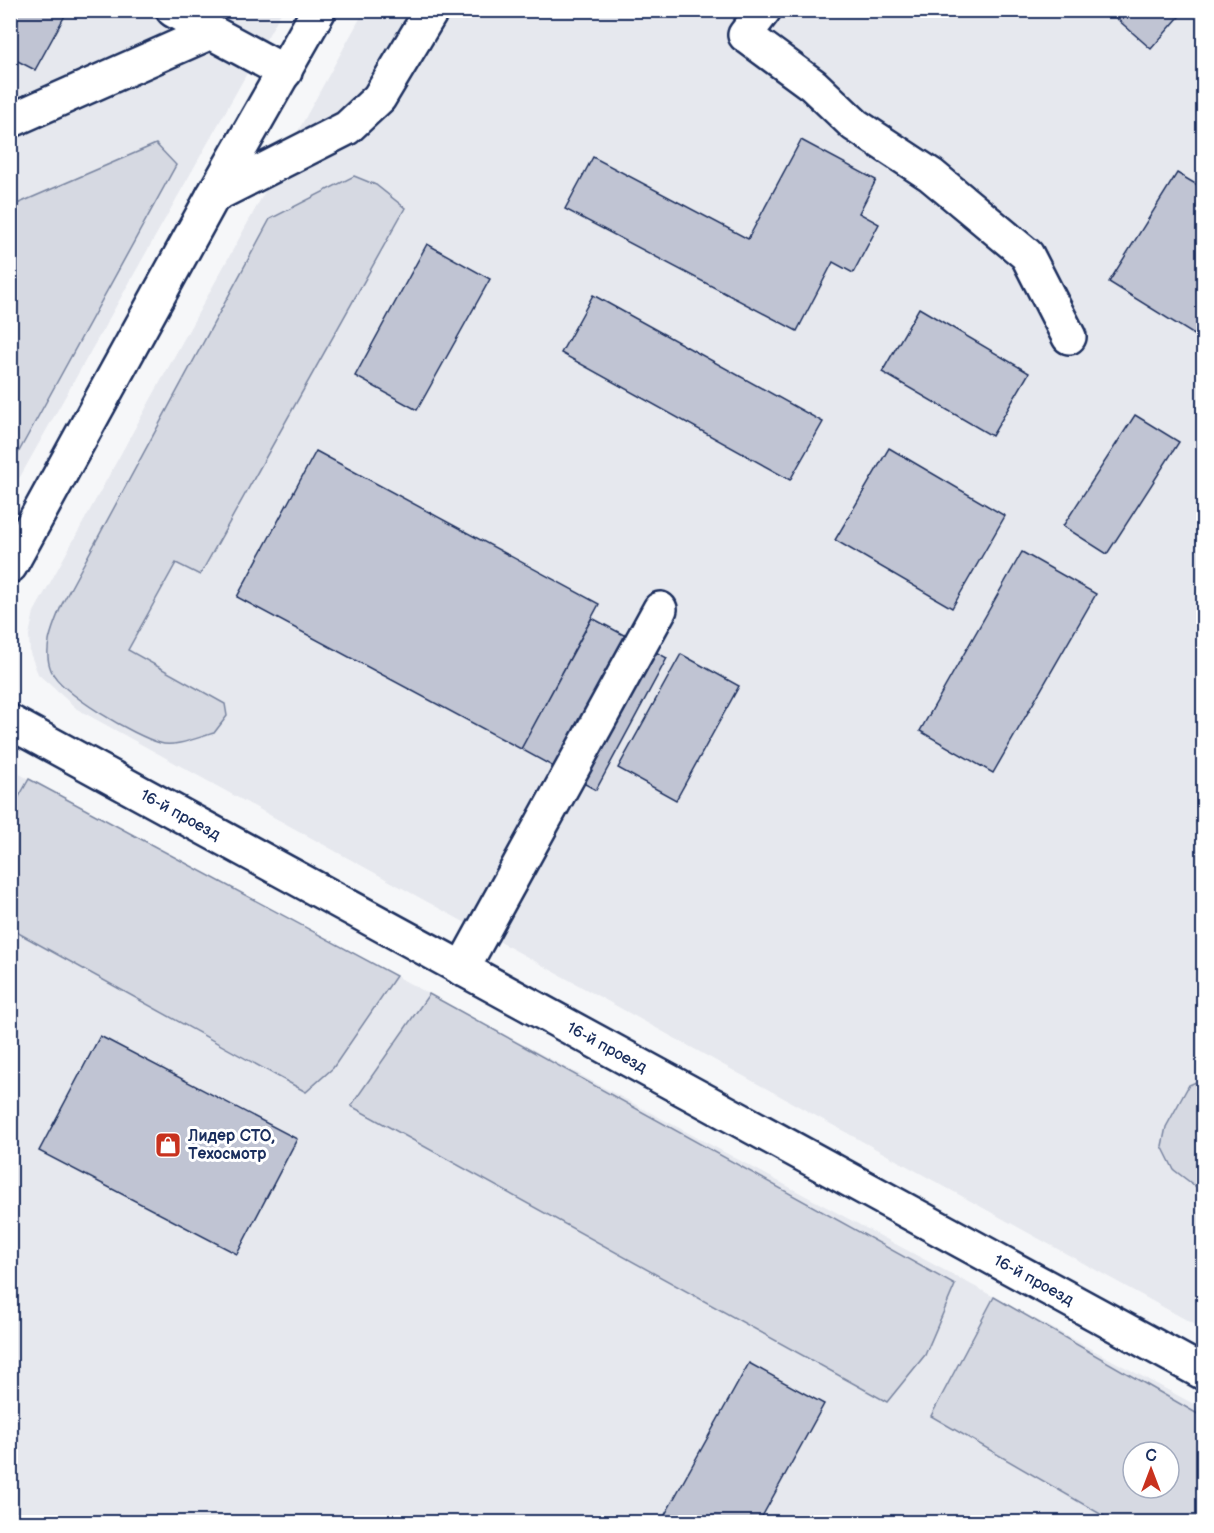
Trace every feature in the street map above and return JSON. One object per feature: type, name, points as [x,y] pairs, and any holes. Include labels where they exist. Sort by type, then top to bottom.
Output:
[{"type":"street","points":[[172,10],[285,72]]},
{"type":"street","points":[[10,566],[213,196],[319,10]]},
{"type":"street","points":[[213,196],[347,128],[379,98],[432,10]]},
{"type":"street","points":[[764,10],[746,35],[813,85],[855,125],[931,175],[1027,255],[1069,337]]},
{"type":"street","points":[[10,121],[211,32]]},
{"type":"street","points":[[462,969],[660,609]]},
{"type":"street","name":"16-й проезд","points":[[10,722],[1203,1374]]},
{"type":"shaded area","points":[[11,11],[282,11],[11,493]]},
{"type":"shaded area","points":[[364,11],[1203,11],[1203,1329],[77,709],[38,674],[30,653],[29,635],[34,612]]},
{"type":"shaded area","points":[[156,144],[176,165],[11,466],[11,209],[17,204]]},
{"type":"shaded area","points":[[354,176],[376,185],[405,208],[200,575],[176,563],[128,650],[225,704],[227,716],[214,733],[179,743],[160,743],[100,713],[69,691],[58,680],[51,670],[48,653],[53,628],[62,604],[270,219]]},
{"type":"shaded area","points":[[10,769],[1203,1409],[1203,1522],[11,1522]]},
{"type":"shaded area","points":[[29,779],[396,976],[333,1068],[306,1092],[11,929],[11,811]]},
{"type":"shaded area","points":[[429,994],[955,1285],[925,1355],[887,1402],[351,1106]]},
{"type":"shaded area","points":[[1203,1079],[1203,1192],[1174,1170],[1162,1146],[1166,1127],[1189,1085]]},
{"type":"shaded area","points":[[994,1297],[1203,1417],[1203,1522],[1114,1522],[931,1416]]},
{"type":"building","points":[[10,10],[68,10],[35,70],[10,57]]},
{"type":"building","points":[[1107,10],[1185,10],[1151,49]]},
{"type":"building","points":[[801,140],[876,180],[859,213],[879,224],[853,273],[833,262],[797,331],[565,209],[593,157],[748,239]]},
{"type":"building","points":[[1177,173],[1204,189],[1204,341],[1109,282]]},
{"type":"building","points":[[427,244],[490,279],[417,410],[355,376]]},
{"type":"building","points":[[593,295],[823,422],[790,480],[561,353]]},
{"type":"building","points":[[919,308],[1029,373],[992,436],[882,372]]},
{"type":"building","points":[[1135,415],[1179,442],[1107,554],[1063,526]]},
{"type":"building","points":[[889,448],[1005,516],[952,608],[835,540]]},
{"type":"building","points":[[316,451],[599,604],[521,749],[237,597]]},
{"type":"building","points":[[1022,552],[1096,594],[993,773],[920,731]]},
{"type":"building","points":[[592,618],[667,658],[596,790],[521,749]]},
{"type":"building","points":[[681,654],[739,686],[676,800],[618,768]]},
{"type":"building","name":"Лидер СТО, Техосмотр","points":[[100,1036],[297,1139],[237,1254],[39,1151]]},
{"type":"building","points":[[749,1363],[824,1404],[759,1522],[661,1522]]},
{"type":"place","name":"Лидер СТО, Техосмотр","points":[[168,1145]]}]
